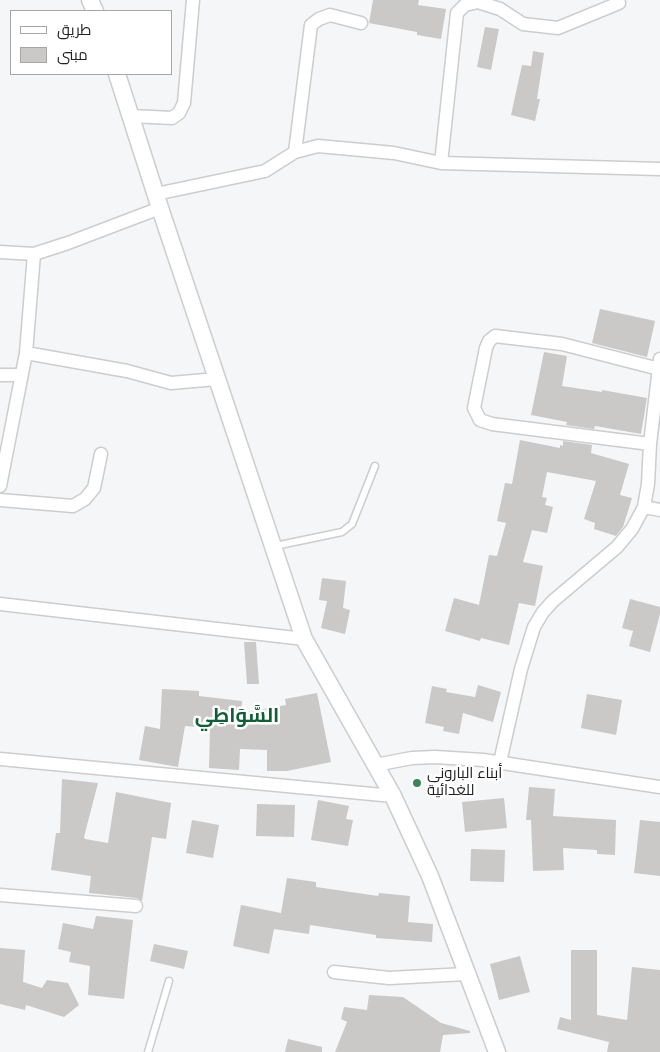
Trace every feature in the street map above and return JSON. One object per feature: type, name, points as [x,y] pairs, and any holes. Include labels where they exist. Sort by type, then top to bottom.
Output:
[{"type":"street","points":[[131,116],[172,118],[179,113],[184,103],[193,0]]},
{"type":"street","points":[[441,162],[457,13],[465,5],[478,2],[500,10],[523,24],[558,28],[618,3]]},
{"type":"street","points":[[295,152],[311,25],[318,19],[330,15],[360,23]]},
{"type":"street","points":[[117,75],[304,639],[393,796],[430,876],[497,1052]]},
{"type":"street","points":[[0,252],[34,254],[68,243],[158,201],[265,171],[295,152],[318,146],[394,153],[441,162],[660,169]]},
{"type":"street","points":[[0,486],[26,353],[34,254]]},
{"type":"street","points":[[500,762],[520,668],[534,627],[543,612],[553,601],[617,547],[632,529],[644,507],[648,484],[650,444],[659,364],[562,344],[495,336],[489,341],[474,408],[480,420],[492,424],[650,444]]},
{"type":"street","points":[[26,353],[127,371],[171,383],[217,379]]},
{"type":"street","points":[[0,375],[21,375]]},
{"type":"street","points":[[0,500],[73,506],[85,499],[94,488],[101,454]]},
{"type":"street","points":[[644,507],[660,510]]},
{"type":"street","points":[[0,604],[304,639]]},
{"type":"street","points":[[375,765],[412,758],[434,757],[500,762],[660,787]]},
{"type":"street","points":[[0,759],[393,796]]},
{"type":"street","points":[[0,895],[136,906]]},
{"type":"street","points":[[334,972],[389,978],[466,974]]},
{"type":"lane","points":[[274,547],[342,532],[352,524],[375,466]]},
{"type":"lane","points":[[148,1052],[169,981]]},
{"type":"building","points":[[373,0],[419,0],[418,5],[446,9],[441,39],[417,35],[417,32],[369,23]]},
{"type":"building","points":[[485,27],[499,29],[491,70],[477,67]]},
{"type":"building","points":[[533,51],[544,53],[537,99],[540,99],[535,121],[511,115],[522,65],[531,66]]},
{"type":"building","points":[[600,309],[655,321],[647,357],[592,343]]},
{"type":"building","points":[[544,352],[567,356],[562,386],[602,392],[602,390],[647,398],[641,434],[595,426],[594,429],[566,425],[567,422],[531,415]]},
{"type":"building","points":[[520,440],[560,448],[560,445],[563,446],[563,441],[592,445],[591,453],[629,464],[620,495],[632,498],[623,527],[616,536],[594,529],[595,523],[584,519],[596,481],[547,472],[542,497],[547,498],[545,505],[553,507],[547,533],[532,530],[523,562],[543,566],[535,606],[519,603],[509,645],[481,638],[480,641],[445,631],[454,598],[479,605],[489,555],[497,556],[506,523],[497,521],[505,483],[512,484]]},
{"type":"building","points":[[322,578],[346,581],[343,608],[350,610],[345,634],[321,628],[327,601],[319,600]]},
{"type":"building","points":[[630,599],[660,607],[660,614],[650,652],[629,646],[633,631],[622,628]]},
{"type":"building","points":[[244,642],[256,642],[259,684],[247,684]]},
{"type":"building","points":[[478,685],[501,692],[493,722],[463,713],[459,734],[443,731],[444,727],[425,723],[432,686],[447,689],[446,692],[475,697]]},
{"type":"building","points":[[162,689],[199,691],[199,696],[242,701],[241,713],[286,705],[285,699],[317,693],[331,762],[287,771],[267,771],[267,750],[240,749],[239,770],[209,768],[210,728],[185,726],[178,767],[139,760],[145,726],[160,729]]},
{"type":"building","points":[[587,694],[622,700],[616,735],[581,728]]},
{"type":"building","points":[[62,779],[98,783],[85,839],[108,843],[116,792],[171,803],[166,839],[152,837],[142,901],[137,898],[89,893],[91,876],[51,870],[56,833],[60,833]]},
{"type":"building","points":[[529,787],[555,789],[553,816],[616,820],[615,855],[597,854],[597,850],[563,848],[564,870],[533,871],[531,820],[526,820]]},
{"type":"building","points":[[504,798],[507,828],[465,832],[462,802]]},
{"type":"building","points":[[318,800],[349,806],[346,819],[353,820],[348,846],[311,840]]},
{"type":"building","points":[[257,804],[295,805],[294,837],[256,836]]},
{"type":"building","points":[[192,820],[219,825],[213,858],[186,853]]},
{"type":"building","points":[[640,820],[660,822],[660,876],[634,873]]},
{"type":"building","points":[[471,849],[505,850],[504,882],[470,881]]},
{"type":"building","points":[[287,878],[316,882],[316,887],[378,896],[379,893],[410,896],[408,922],[433,924],[432,942],[376,938],[376,935],[310,925],[309,934],[274,929],[269,954],[233,946],[241,905],[281,913]]},
{"type":"building","points":[[96,916],[133,920],[124,999],[88,995],[90,966],[69,962],[71,952],[58,949],[63,923],[93,929]]},
{"type":"building","points":[[154,944],[188,951],[184,969],[150,961]]},
{"type":"building","points":[[0,948],[25,950],[23,982],[42,988],[47,980],[68,983],[79,1005],[64,1017],[26,1005],[25,1010],[0,1004]]},
{"type":"building","points":[[571,950],[597,950],[597,1015],[627,1020],[632,967],[660,970],[660,1052],[607,1052],[609,1042],[557,1029],[560,1017],[571,1020]]},
{"type":"building","points":[[520,956],[530,992],[499,1000],[490,964]]},
{"type":"building","points":[[369,995],[403,997],[441,1023],[470,1031],[470,1033],[443,1035],[440,1052],[335,1052],[347,1022],[341,1019],[344,1007],[367,1010]]},
{"type":"building","points":[[288,1039],[322,1047],[322,1052],[285,1052]]},
{"type":"place","name":"أبناء البارونى للغدائية","points":[[417,783]]},
{"type":"district","name":"السَّوَاطِي","points":[[237,716]]}]
